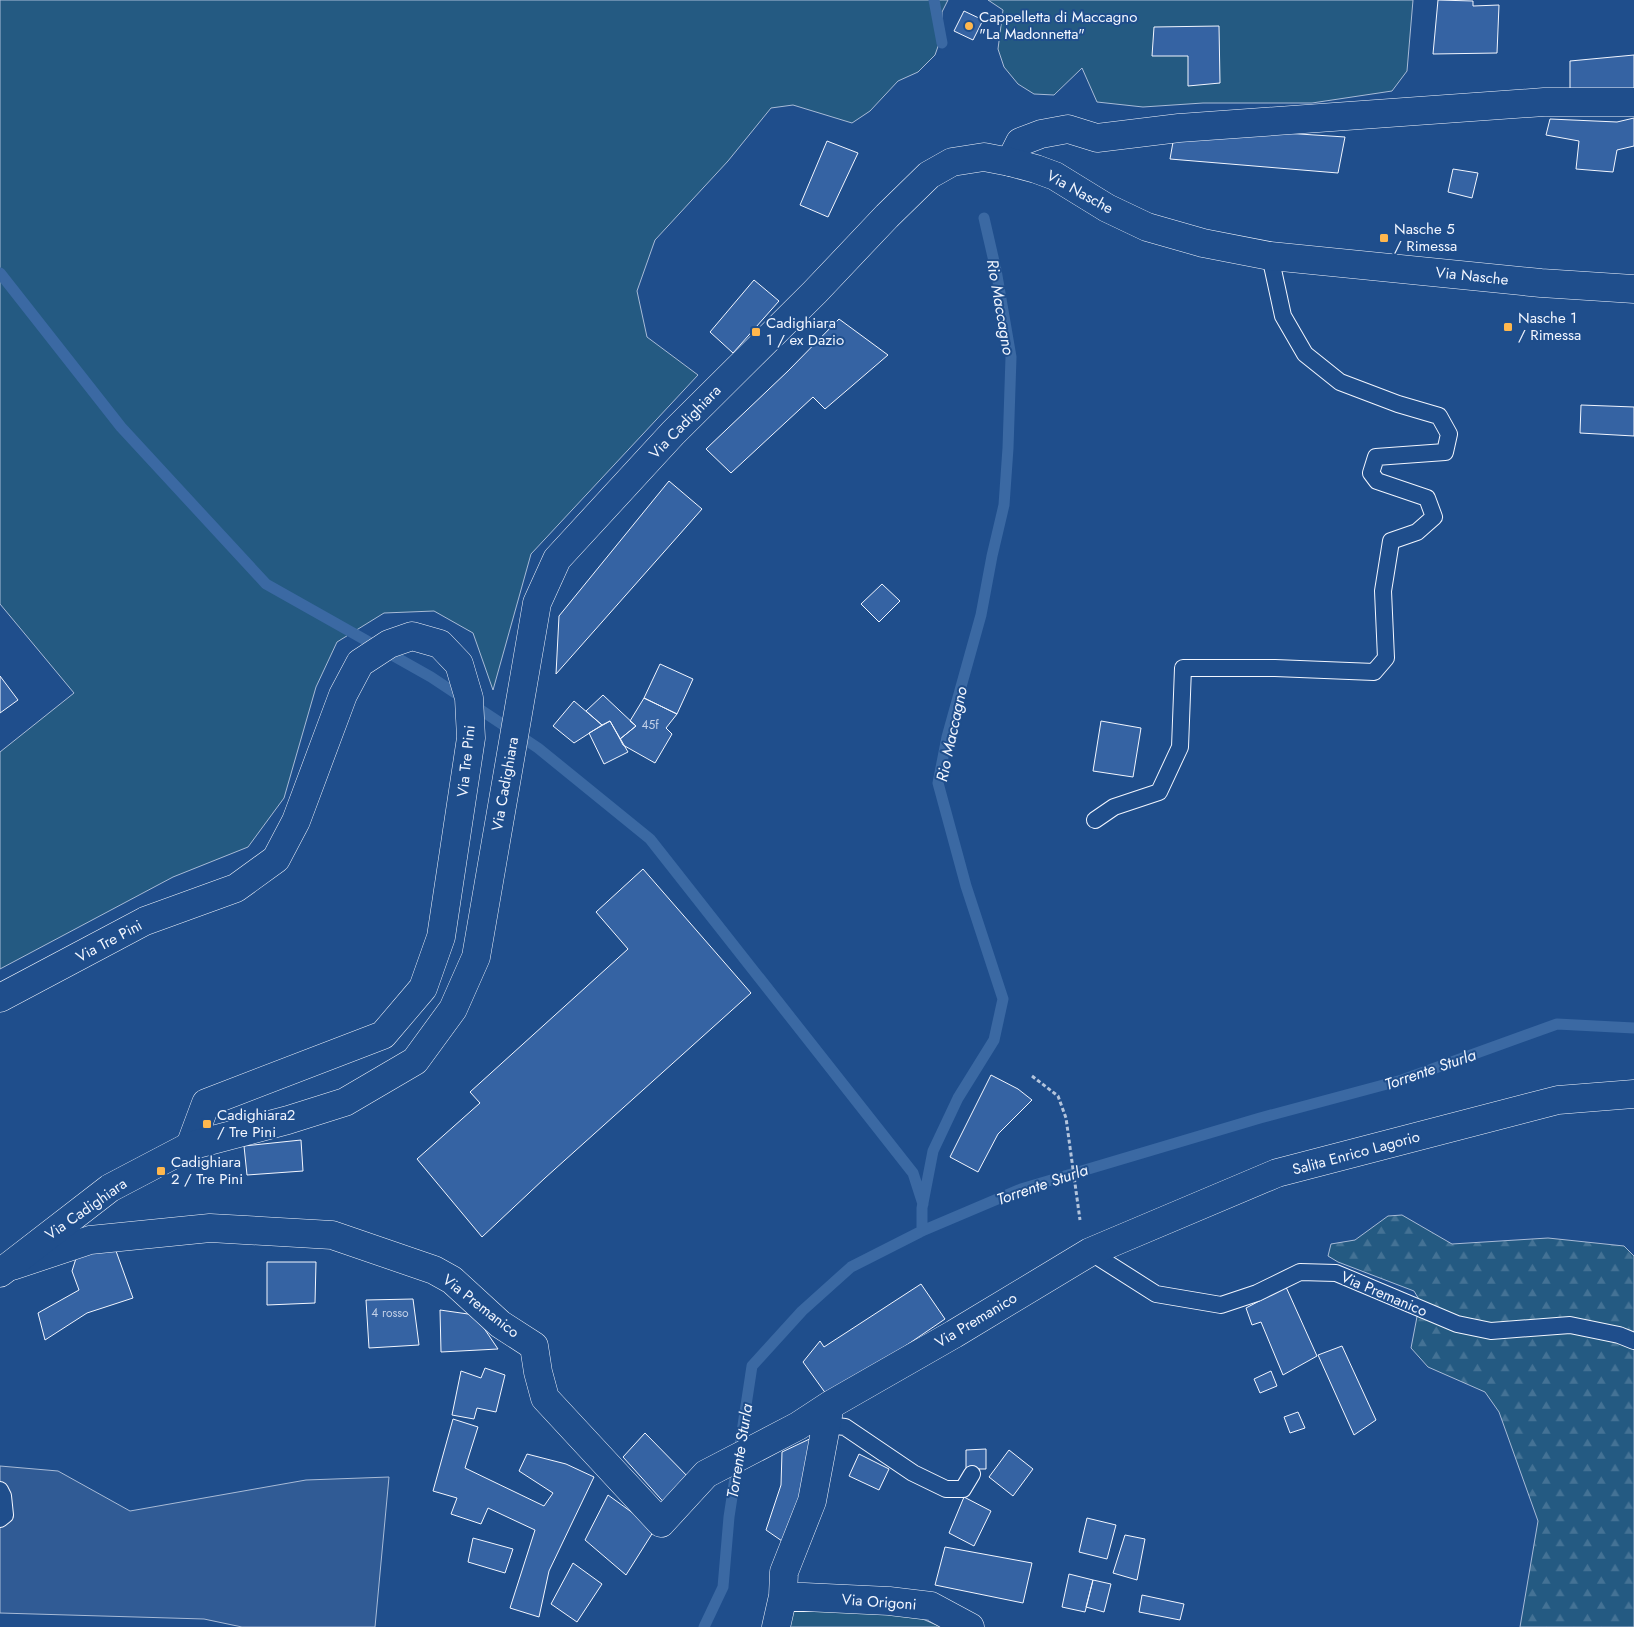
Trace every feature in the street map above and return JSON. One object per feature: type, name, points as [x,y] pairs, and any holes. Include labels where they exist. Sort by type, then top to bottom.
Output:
[{"type":"street","points":[[1010,162],[1020,142],[1041,134],[1068,129],[1097,138],[1179,128],[1544,102],[1634,102]]},
{"type":"street","name":"Via Nasche","points":[[929,175],[952,162],[984,158],[1010,162],[1055,176],[1107,208],[1147,227],[1203,243],[1270,256],[1541,283],[1634,289]]},
{"type":"street","name":"Via Cadighiara","points":[[3,1270],[110,1188],[190,1146],[288,1120],[345,1102],[415,1061],[453,1009],[476,957],[537,603],[558,559],[673,433],[929,175]]},
{"type":"street","name":"Via Tre Pini","points":[[0,998],[145,921],[236,888],[276,859],[296,822],[343,694],[360,663],[389,644],[412,636],[440,644],[459,664],[469,698],[471,738],[441,937],[423,988],[383,1035],[206,1103],[190,1146]]},
{"type":"street","name":"Salita Enrico Lagorio","points":[[1090,1252],[1277,1173],[1558,1100],[1634,1094]]},
{"type":"street","name":"Via Premanico","points":[[3,1270],[90,1240],[210,1228],[332,1235],[434,1270],[452,1280],[500,1324],[534,1346],[545,1398],[661,1523],[706,1474],[798,1426],[829,1415],[954,1334],[1090,1252]]},
{"type":"street","points":[[776,1627],[783,1584],[812,1501],[829,1415]]},
{"type":"street","name":"Via Origoni","points":[[783,1584],[931,1606],[970,1627]]},
{"type":"lane","points":[[1095,820],[1114,807],[1159,792],[1180,747],[1183,668],[1275,668],[1374,672],[1386,658],[1383,591],[1391,541],[1417,532],[1434,517],[1427,498],[1378,481],[1371,473],[1376,457],[1445,452],[1449,434],[1439,416],[1398,404],[1340,382],[1304,354],[1283,316],[1270,256]]},
{"type":"lane","name":"Via Premanico","points":[[1090,1252],[1156,1294],[1221,1305],[1258,1293],[1300,1272],[1336,1273],[1457,1324],[1491,1331],[1570,1325],[1619,1335],[1634,1341]]},
{"type":"lane","points":[[829,1415],[913,1472],[946,1488],[963,1488],[972,1474]]},
{"type":"lane","points":[[0,1490],[3,1496],[5,1515],[0,1519]]},
{"type":"path","points":[[1032,1076],[1058,1096],[1066,1118],[1080,1221]]},
{"type":"green space","points":[[0,0],[948,0],[942,12],[942,35],[935,55],[918,72],[898,81],[870,111],[852,123],[793,105],[771,108],[728,161],[655,240],[637,291],[647,337],[698,375],[531,554],[493,690],[473,633],[434,611],[384,613],[337,642],[316,687],[284,798],[248,847],[173,877],[0,969],[0,752],[74,693],[0,604]]},
{"type":"green space","points":[[988,0],[1413,0],[1407,71],[1392,91],[1312,103],[1203,103],[1143,107],[1097,102],[1082,68],[1054,95],[1034,94],[1018,84],[1004,67],[998,49],[1003,10]]},
{"type":"green space","points":[[1402,1215],[1452,1244],[1548,1238],[1624,1246],[1634,1256],[1634,1627],[1520,1627],[1538,1521],[1499,1412],[1485,1392],[1428,1367],[1411,1348],[1420,1301],[1414,1291],[1338,1262],[1328,1256],[1331,1244],[1355,1240],[1388,1216]]},
{"type":"green space","points":[[800,1607],[918,1617],[941,1627],[788,1627],[794,1610]]},
{"type":"shaded area","points":[[0,1466],[58,1471],[130,1511],[306,1480],[389,1477],[375,1627],[242,1627],[204,1619],[0,1613]]},
{"type":"building","points":[[1438,0],[1473,1],[1473,6],[1499,5],[1497,53],[1433,54]]},
{"type":"building","name":"Cappelletta di Maccagno \"La Madonnetta\"","points":[[964,11],[983,20],[973,40],[954,31]]},
{"type":"building","points":[[1219,26],[1220,83],[1188,86],[1188,56],[1152,56],[1154,27]]},
{"type":"building","points":[[1634,55],[1634,97],[1570,95],[1570,61]]},
{"type":"building","points":[[1634,118],[1634,146],[1617,150],[1613,172],[1576,169],[1579,141],[1546,135],[1550,119],[1617,122]]},
{"type":"building","points":[[1254,131],[1345,137],[1338,173],[1170,159],[1173,142]]},
{"type":"building","points":[[827,141],[858,153],[828,217],[800,205]]},
{"type":"building","points":[[1453,169],[1478,173],[1472,198],[1448,192]]},
{"type":"building","points":[[754,280],[779,301],[733,353],[710,332]]},
{"type":"building","points":[[839,319],[888,355],[825,409],[813,397],[731,473],[706,449],[788,371]]},
{"type":"building","points":[[1581,405],[1634,407],[1634,436],[1580,433]]},
{"type":"building","points":[[669,481],[702,509],[556,674],[559,616]]},
{"type":"building","points":[[882,584],[900,601],[879,622],[861,604]]},
{"type":"building","points":[[660,664],[693,679],[677,714],[644,698]]},
{"type":"building","points":[[0,676],[18,700],[0,713]]},
{"type":"building","points":[[603,695],[636,726],[620,739],[610,721],[602,725],[586,711]]},
{"type":"building","points":[[644,698],[677,714],[666,728],[672,734],[655,763],[623,745],[620,739],[636,726],[630,721]]},
{"type":"building","points":[[574,701],[602,725],[574,743],[553,726]]},
{"type":"building","points":[[610,721],[628,752],[604,764],[589,733]]},
{"type":"building","points":[[1101,721],[1141,728],[1133,777],[1093,771]]},
{"type":"building","points":[[643,869],[751,993],[482,1237],[417,1159],[480,1103],[470,1092],[628,949],[596,912]]},
{"type":"building","points":[[991,1075],[1018,1089],[1032,1100],[998,1134],[978,1172],[950,1157]]},
{"type":"building","points":[[301,1140],[303,1171],[247,1175],[244,1146]]},
{"type":"building","points":[[79,1249],[116,1251],[133,1298],[87,1313],[45,1340],[38,1313],[79,1290],[72,1271]]},
{"type":"building","points":[[267,1262],[316,1262],[315,1303],[267,1305]]},
{"type":"building","points":[[921,1284],[945,1319],[829,1398],[803,1362],[820,1341],[824,1347]]},
{"type":"building","points":[[1286,1287],[1317,1356],[1283,1375],[1261,1322],[1252,1325],[1246,1308]]},
{"type":"building","points":[[413,1299],[419,1345],[369,1348],[366,1300]]},
{"type":"building","points":[[440,1310],[475,1315],[498,1349],[441,1352]]},
{"type":"building","points":[[1342,1346],[1376,1420],[1354,1435],[1318,1355]]},
{"type":"building","points":[[485,1368],[505,1375],[496,1412],[477,1408],[474,1419],[452,1415],[461,1371],[481,1378]]},
{"type":"building","points":[[1271,1371],[1277,1386],[1260,1393],[1254,1379]]},
{"type":"building","points":[[1298,1412],[1305,1428],[1290,1433],[1284,1417]]},
{"type":"building","points":[[453,1419],[478,1427],[465,1468],[544,1506],[553,1493],[519,1471],[527,1454],[566,1464],[594,1477],[549,1571],[539,1617],[510,1608],[535,1530],[488,1508],[481,1524],[451,1514],[457,1498],[433,1491]]},
{"type":"building","points":[[645,1433],[694,1483],[669,1508],[623,1457]]},
{"type":"building","points":[[818,1435],[806,1494],[782,1541],[766,1530],[781,1485],[782,1452]]},
{"type":"building","points":[[986,1449],[986,1469],[966,1469],[966,1450]]},
{"type":"building","points":[[1009,1450],[1033,1469],[1013,1496],[989,1477]]},
{"type":"building","points":[[859,1454],[889,1469],[879,1490],[849,1476]]},
{"type":"building","points":[[608,1495],[655,1529],[626,1575],[585,1540]]},
{"type":"building","points":[[964,1497],[991,1511],[974,1546],[949,1533]]},
{"type":"building","points":[[1087,1518],[1116,1525],[1107,1559],[1079,1552]]},
{"type":"building","points":[[1125,1535],[1145,1539],[1137,1580],[1113,1573]]},
{"type":"building","points":[[473,1538],[513,1549],[505,1573],[468,1562]]},
{"type":"building","points":[[945,1547],[1032,1563],[1023,1603],[935,1585]]},
{"type":"building","points":[[573,1563],[602,1584],[577,1622],[551,1604]]},
{"type":"building","points":[[1069,1574],[1093,1580],[1085,1612],[1062,1607]]},
{"type":"building","points":[[1093,1580],[1111,1584],[1104,1612],[1086,1607]]},
{"type":"building","points":[[1142,1595],[1184,1604],[1180,1620],[1139,1612]]},
{"type":"waterway","name":"Rio Maccagno","points":[[934,0],[942,43]]},
{"type":"waterway","name":"Rio Maccagno","points":[[922,1231],[922,1208],[933,1151],[958,1098],[994,1040],[1003,999],[966,886],[938,783],[947,737],[981,615],[1004,505],[1011,357],[996,270],[984,218]]},
{"type":"waterway","points":[[0,273],[121,427],[266,584],[431,677],[538,748],[650,839],[913,1173],[923,1204]]},
{"type":"waterway","name":"Torrente Sturla","points":[[704,1627],[723,1587],[729,1517],[752,1366],[802,1311],[851,1267],[922,1231],[1021,1189],[1260,1118],[1402,1080],[1557,1024],[1634,1028]]},
{"type":"place","name":"Cappelletta di Maccagno \"La Madonnetta\"","points":[[969,26]]},
{"type":"place","name":"Nasche 5 / Rimessa","points":[[1384,238]]},
{"type":"place","name":"Nasche 1 / Rimessa","points":[[1508,327]]},
{"type":"place","name":"Cadighiara 1 / ex Dazio","points":[[756,332]]},
{"type":"place","name":"Cadighiara2 / Tre Pini","points":[[207,1124]]},
{"type":"place","name":"Cadighiara 2 / Tre Pini","points":[[161,1171]]}]
